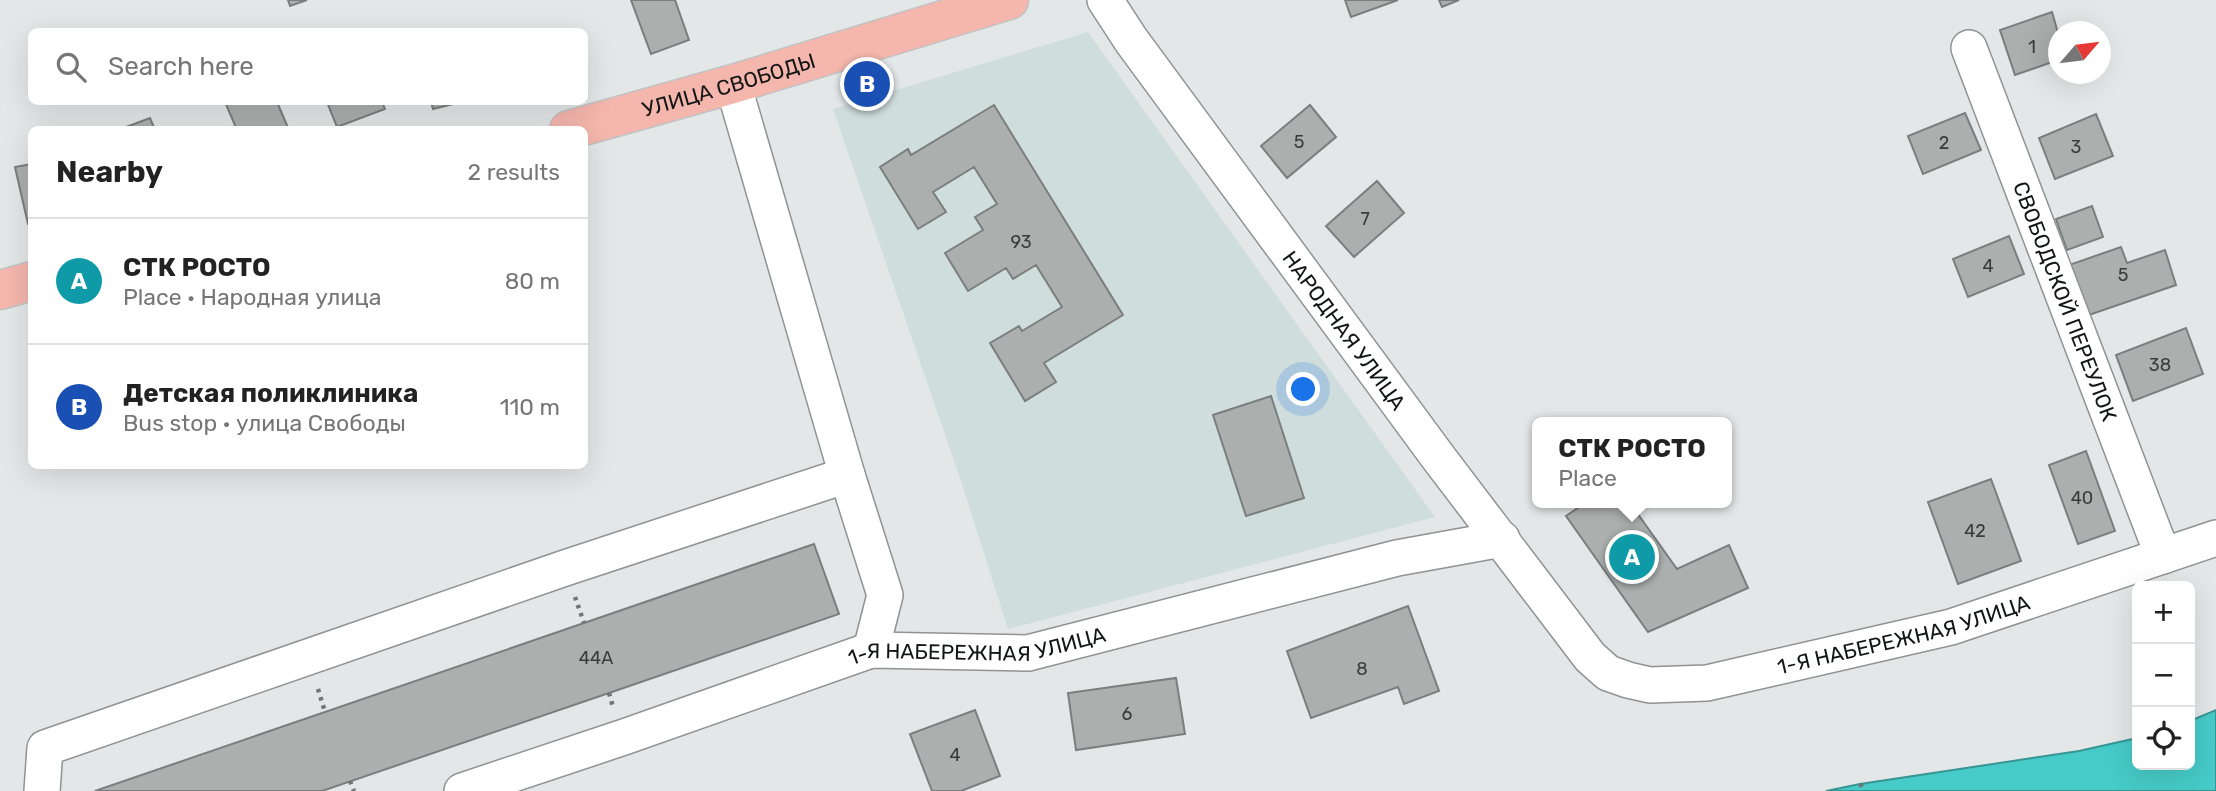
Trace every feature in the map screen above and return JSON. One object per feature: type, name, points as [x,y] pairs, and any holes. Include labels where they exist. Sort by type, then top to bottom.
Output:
[{"type":"main road","name":"УЛИЦА СВОБОДЫ","points":[[583,126],[733,84],[1009,0]]},
{"type":"main road","points":[[0,290],[28,282]]},
{"type":"street","name":"НАРОДНАЯ УЛИЦА","points":[[1105,0],[1140,52],[1438,457],[1590,657]]},
{"type":"street","name":"СВОБОДСКОЙ ПЕРЕУЛОК","points":[[1969,48],[2163,556]]},
{"type":"street","points":[[733,84],[847,475],[885,595],[871,650]]},
{"type":"street","points":[[43,791],[45,748],[565,568],[847,475]]},
{"type":"street","name":"1-Я НАБЕРЕЖНАЯ УЛИЦА","points":[[1590,657],[1608,673],[1650,685],[1707,683],[1951,626],[2216,538]]},
{"type":"street","name":"1-Я НАБЕРЕЖНАЯ УЛИЦА","points":[[462,791],[871,650],[1028,653],[1397,558],[1502,539]]},
{"type":"path","points":[[350,781],[354,791]]},
{"type":"path","points":[[1860,784],[1865,791]]},
{"type":"shaded area","points":[[1088,32],[1435,517],[1008,629],[961,481],[833,109]]},
{"type":"water","points":[[2216,710],[2216,791],[1826,791],[2079,751],[2132,739],[2132,770],[2195,770],[2195,719]]},
{"type":"building","points":[[288,0],[307,0],[290,6]]},
{"type":"building","points":[[631,0],[675,0],[689,40],[651,54]]},
{"type":"building","points":[[1345,0],[1398,0],[1351,17]]},
{"type":"building","points":[[1439,0],[1459,0],[1442,7]]},
{"type":"building","points":[[2052,12],[2055,21],[2048,21],[2048,63],[2015,75],[2000,30]]},
{"type":"building","points":[[226,105],[278,105],[287,126],[235,126]]},
{"type":"building","points":[[328,105],[383,105],[385,109],[340,126],[337,126]]},
{"type":"building","points":[[432,105],[449,105],[433,109]]},
{"type":"building","points":[[994,105],[1123,315],[1044,363],[1056,382],[1025,401],[990,343],[1019,326],[1022,331],[1062,307],[1036,265],[1013,279],[1006,268],[968,291],[945,253],[983,230],[975,217],[997,204],[974,167],[933,192],[946,212],[918,229],[880,167],[908,149],[911,155]]},
{"type":"building","points":[[1310,105],[1336,137],[1287,178],[1261,146]]},
{"type":"building","points":[[1965,113],[1981,150],[1923,174],[1908,136]]},
{"type":"building","points":[[2096,114],[2113,156],[2055,179],[2039,138]]},
{"type":"building","points":[[150,118],[153,126],[129,126]]},
{"type":"building","points":[[28,165],[28,224],[15,167]]},
{"type":"building","points":[[1377,181],[1404,213],[1354,257],[1326,226]]},
{"type":"building","points":[[2092,206],[2103,237],[2067,250],[2056,219]]},
{"type":"building","points":[[2009,236],[2024,274],[1968,297],[1953,259]]},
{"type":"building","points":[[2121,247],[2127,263],[2165,250],[2176,285],[2086,316],[2069,265]]},
{"type":"building","points":[[2186,328],[2203,374],[2133,401],[2116,355]]},
{"type":"building","points":[[1271,396],[1304,498],[1246,516],[1213,415]]},
{"type":"building","points":[[2086,451],[2115,531],[2078,544],[2049,465]]},
{"type":"building","points":[[1991,479],[2021,561],[1958,584],[1928,502]]},
{"type":"building","points":[[1578,508],[1634,508],[1677,569],[1729,545],[1748,588],[1648,632],[1566,516]]},
{"type":"building","points":[[814,544],[839,614],[322,791],[95,791]]},
{"type":"building","points":[[1408,606],[1439,691],[1404,704],[1398,687],[1311,718],[1287,651]]},
{"type":"building","points":[[1176,678],[1185,734],[1076,750],[1068,693]]},
{"type":"building","points":[[975,710],[1000,776],[961,791],[932,791],[910,734]]},
{"type":"place","name":"Детская поликлиника","points":[[867,84]]},
{"type":"place","name":"СТК РОСТО","points":[[1632,557]]}]
